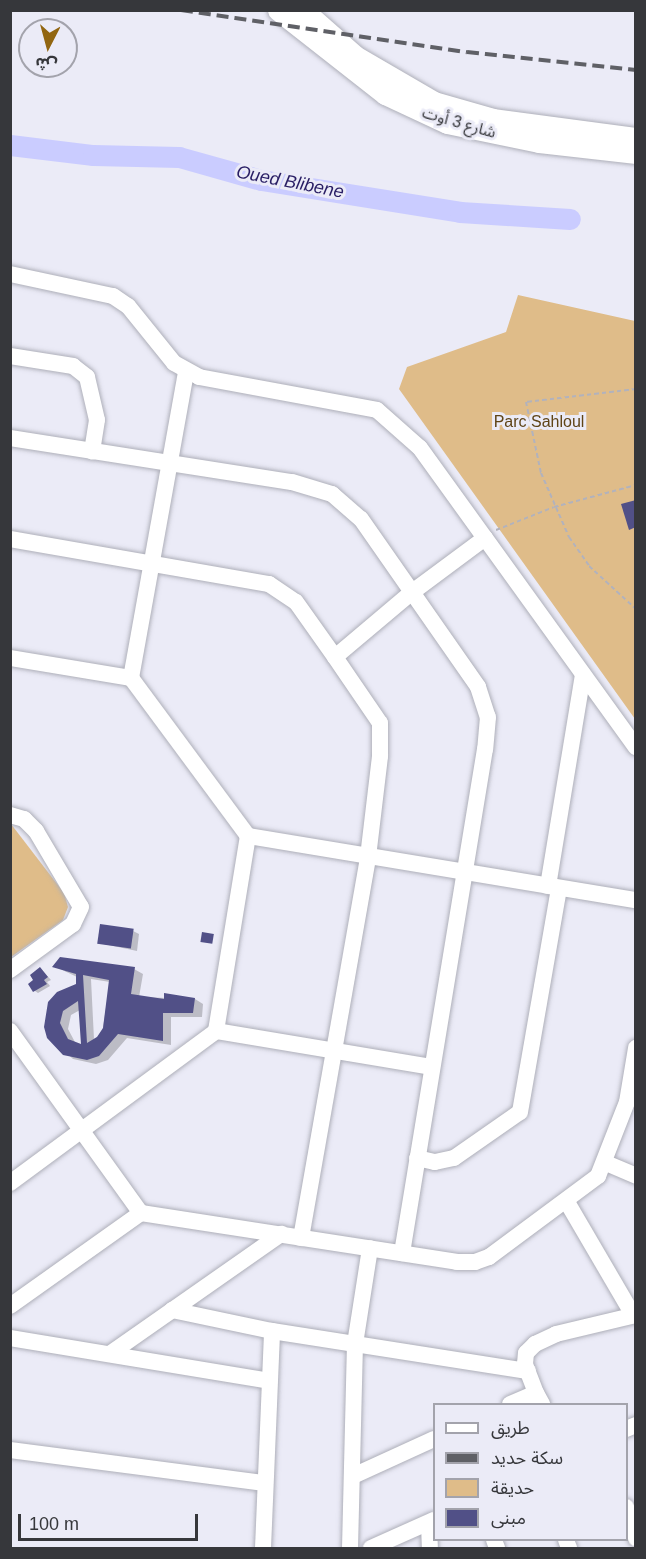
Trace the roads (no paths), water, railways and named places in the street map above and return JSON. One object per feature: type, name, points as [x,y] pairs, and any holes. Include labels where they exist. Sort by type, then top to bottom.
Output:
[{"type":"main road","name":"شارع 3 أوت","points":[[278,10],[317,33],[385,94],[447,123],[539,142],[636,153]]},
{"type":"main road","points":[[303,10],[317,33],[387,78],[451,108],[511,122],[636,138]]},
{"type":"street","points":[[10,274],[114,296],[128,306],[186,373],[237,386],[377,410],[420,448],[636,747]]},
{"type":"street","points":[[10,356],[73,366],[87,377],[97,420],[92,452]]},
{"type":"street","points":[[131,678],[154,562],[186,373]]},
{"type":"street","points":[[10,438],[292,482],[332,494],[362,519],[411,593],[472,678],[486,705],[485,749],[402,1253]]},
{"type":"street","points":[[335,657],[411,593],[485,538]]},
{"type":"street","points":[[10,539],[246,577],[284,591],[335,657],[380,723],[380,756],[368,856],[301,1238]]},
{"type":"street","points":[[10,658],[131,678],[248,836],[636,900]]},
{"type":"street","points":[[417,1158],[435,1162],[454,1158],[514,1117],[524,1105],[584,675]]},
{"type":"street","points":[[10,815],[24,819],[36,831],[81,907],[73,924],[10,970]]},
{"type":"street","points":[[10,1183],[83,1132],[216,1031],[248,836]]},
{"type":"street","points":[[10,1031],[141,1213]]},
{"type":"street","points":[[216,1031],[432,1067]]},
{"type":"street","points":[[10,1306],[141,1213],[475,1262],[501,1251],[586,1189],[606,1163],[631,1102],[636,1048]]},
{"type":"street","points":[[606,1163],[636,1176]]},
{"type":"street","points":[[516,1403],[539,1399],[528,1371],[526,1353],[546,1338],[634,1315],[567,1202]]},
{"type":"street","points":[[111,1353],[281,1234]]},
{"type":"street","points":[[350,1548],[355,1344],[370,1248]]},
{"type":"street","points":[[172,1310],[272,1331],[528,1371]]},
{"type":"street","points":[[263,1548],[263,1483],[272,1331]]},
{"type":"street","points":[[10,1338],[269,1381]]},
{"type":"street","points":[[353,1476],[433,1440]]},
{"type":"street","points":[[10,1450],[263,1483]]},
{"type":"street","points":[[628,1510],[636,1538]]},
{"type":"street","points":[[371,1548],[432,1521],[430,1548]]},
{"type":"waterway","name":"Oued Blibene","points":[[10,145],[93,155],[179,157],[261,180],[460,212],[570,219]]},
{"type":"railway","points":[[181,10],[467,52],[636,70]]},
{"type":"park label","name":"Parc Sahloul","points":[[539,422]]}]
